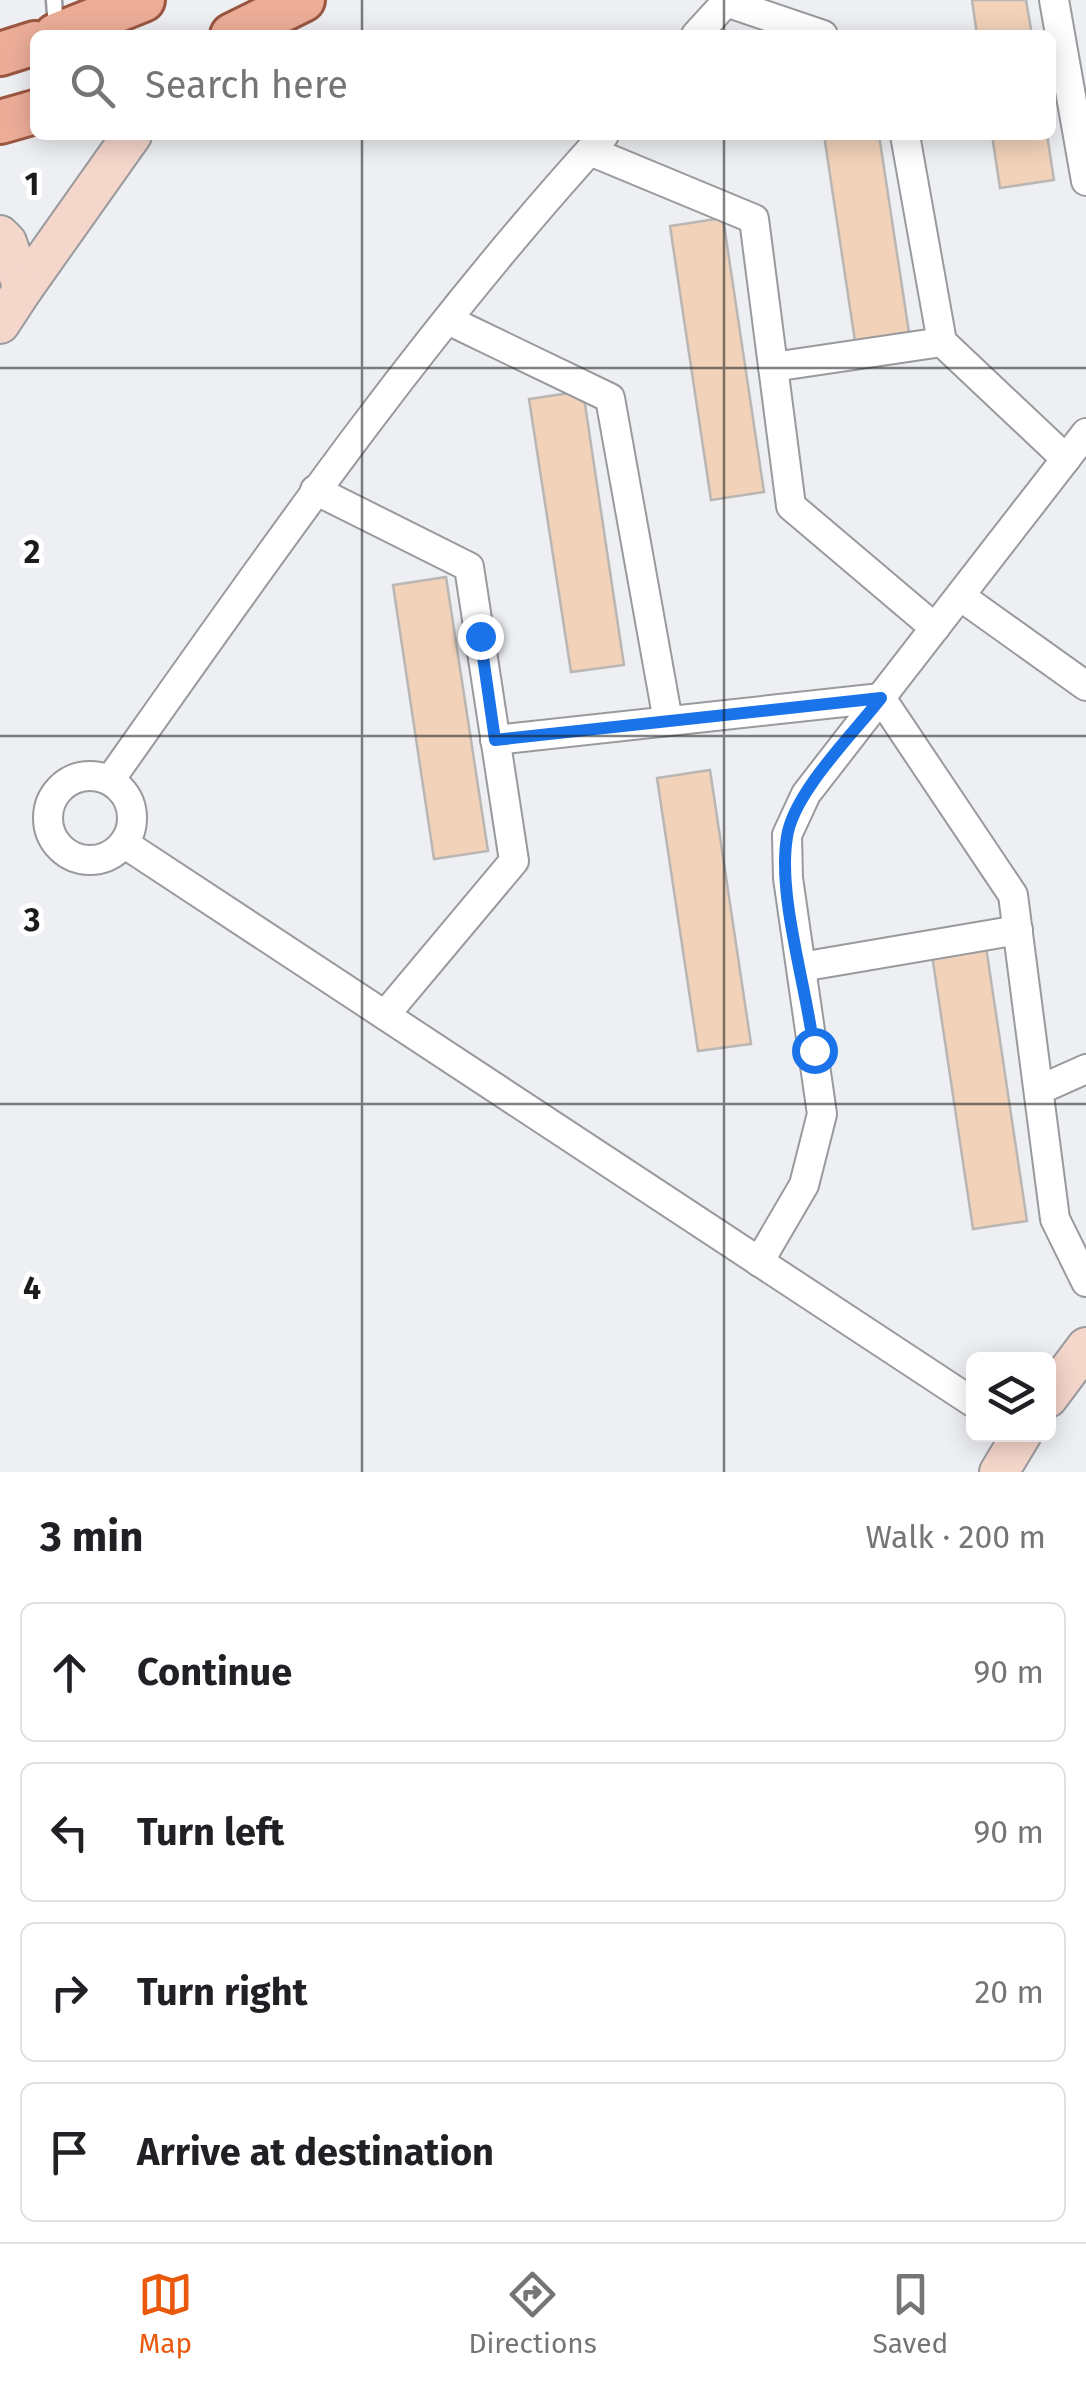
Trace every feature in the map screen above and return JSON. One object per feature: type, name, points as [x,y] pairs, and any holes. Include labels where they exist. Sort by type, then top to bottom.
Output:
[{"type":"main road","points":[[68,30],[143,0]]},
{"type":"main road","points":[[242,30],[303,0]]},
{"type":"main road","points":[[0,54],[30,45]]},
{"type":"main road","points":[[0,122],[30,113]]},
{"type":"street","points":[[1054,0],[1086,181]]},
{"type":"street","points":[[701,30],[727,1],[809,30]]},
{"type":"street","points":[[0,324],[128,140]]},
{"type":"street","points":[[906,140],[942,342],[1066,460]]},
{"type":"street","points":[[110,780],[315,490],[525,221],[597,143],[754,219],[791,506],[935,628]]},
{"type":"street","points":[[0,235],[7,242],[23,289]]},
{"type":"street","points":[[448,320],[610,398],[668,721]]},
{"type":"street","points":[[773,367],[942,342]]},
{"type":"street","points":[[759,1262],[804,1185],[822,1114],[788,878],[786,835],[806,794],[1086,433]]},
{"type":"street","points":[[315,490],[469,567],[514,861],[385,1016]]},
{"type":"street","points":[[960,596],[1086,686]]},
{"type":"street","points":[[495,740],[881,698]]},
{"type":"street","points":[[881,698],[1013,894],[1056,1219],[1086,1282]]},
{"type":"street","points":[[91,775],[110,780],[127,797],[133,814],[125,844],[108,858],[70,857],[48,830],[46,812],[52,795],[66,781],[91,775]]},
{"type":"street","points":[[125,844],[966,1398]]},
{"type":"street","points":[[801,967],[1018,930]]},
{"type":"street","points":[[1039,1090],[1086,1069]]},
{"type":"street","points":[[1056,1387],[1086,1347]]},
{"type":"street","points":[[999,1472],[1017,1442]]},
{"type":"lane","points":[[54,0],[56,30]]},
{"type":"building","points":[[972,0],[1026,0],[1031,30],[976,30]]},
{"type":"building","points":[[825,140],[880,140],[910,339],[856,348]]},
{"type":"building","points":[[993,140],[1048,140],[1054,180],[1000,188]]},
{"type":"building","points":[[723,218],[764,492],[711,500],[670,226]]},
{"type":"building","points":[[583,391],[624,665],[571,672],[529,399]]},
{"type":"building","points":[[446,577],[488,851],[434,859],[393,585]]},
{"type":"building","points":[[710,770],[751,1044],[698,1051],[657,778]]},
{"type":"building","points":[[986,947],[1027,1221],[973,1229],[932,955]]},
{"type":"route","points":[[480,636],[495,740],[881,698],[806,794],[786,835],[794,932],[814,1050]]}]
